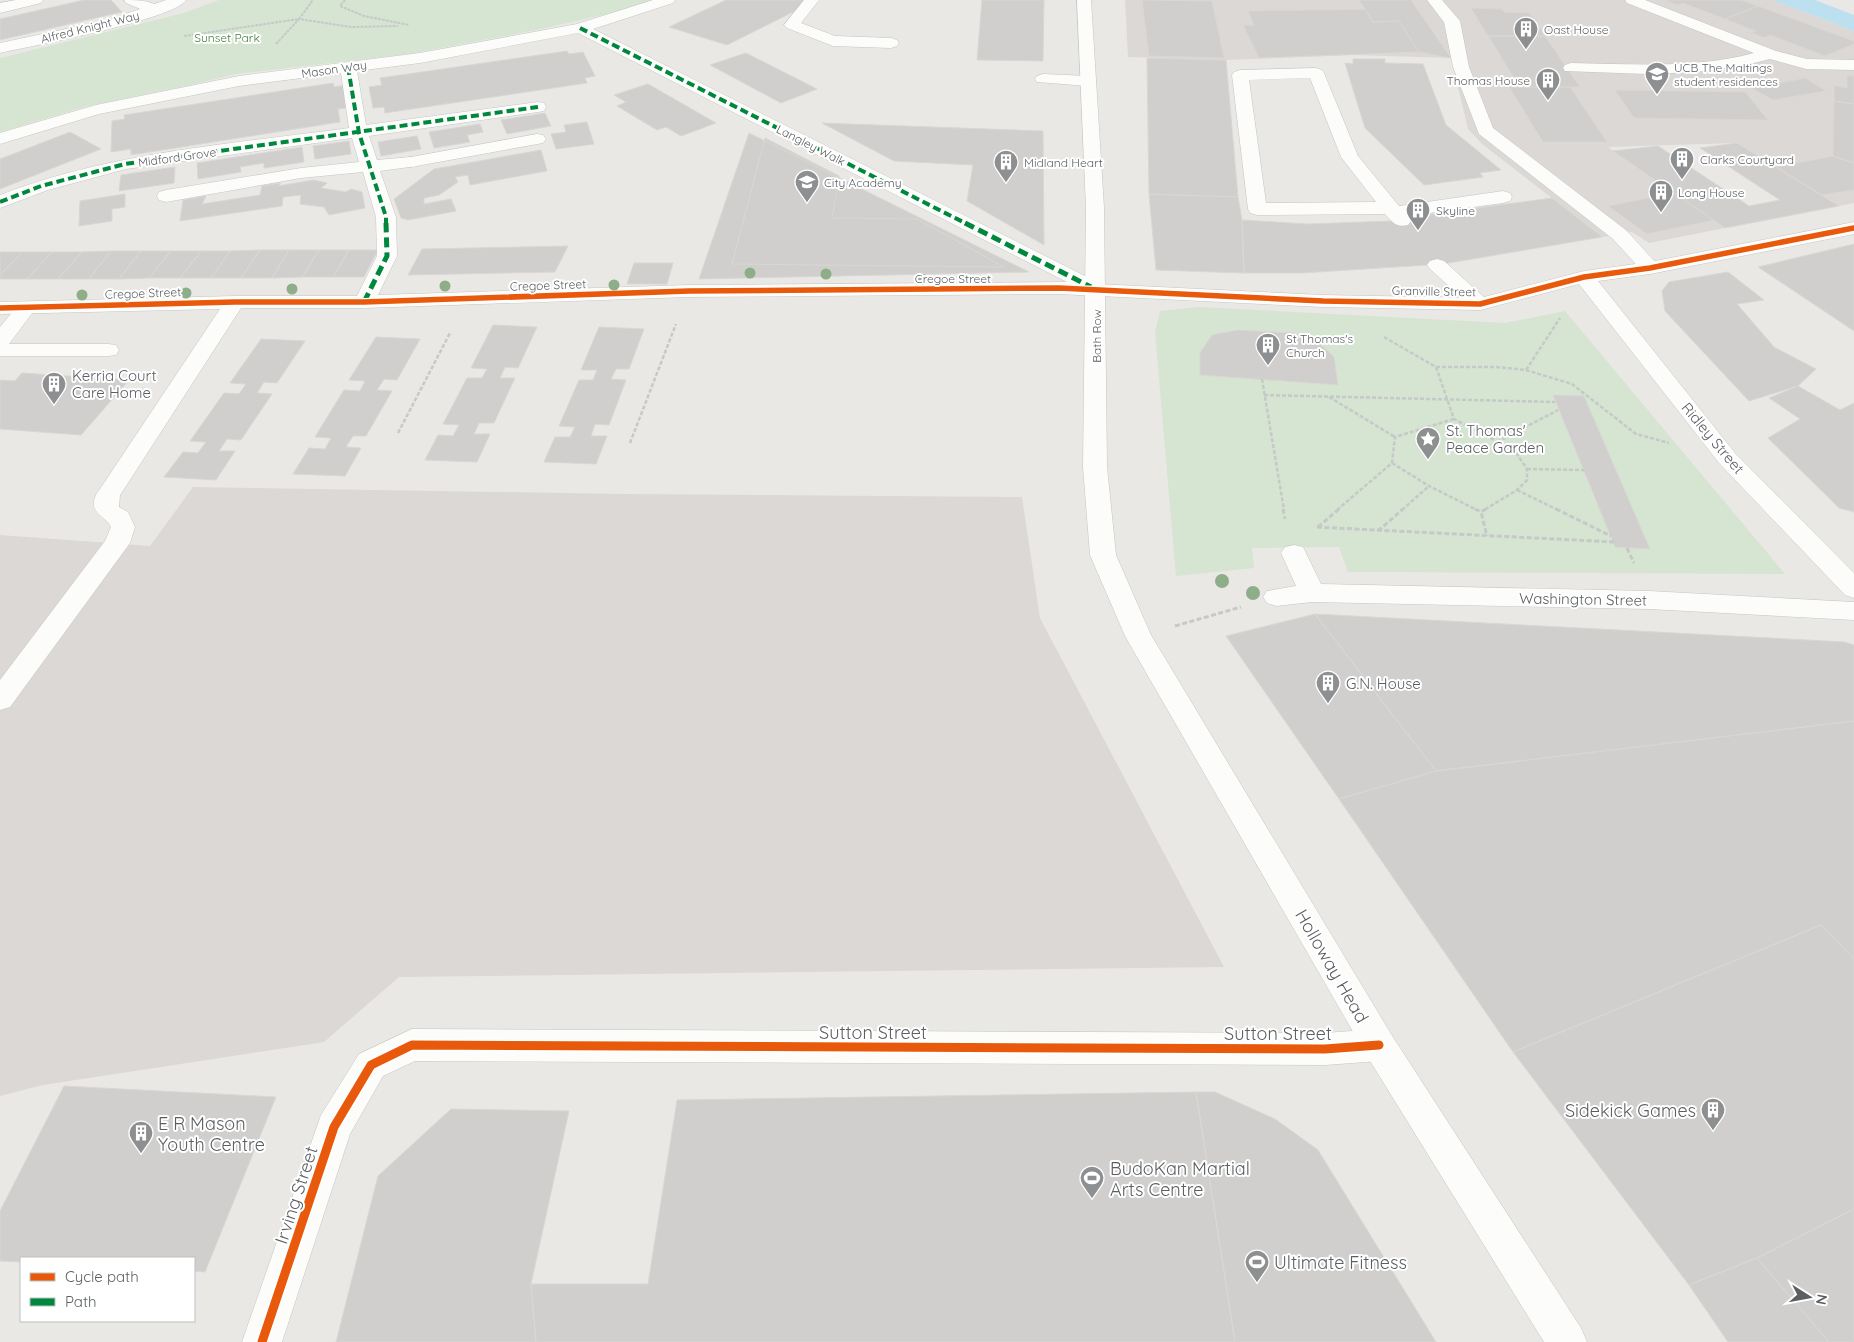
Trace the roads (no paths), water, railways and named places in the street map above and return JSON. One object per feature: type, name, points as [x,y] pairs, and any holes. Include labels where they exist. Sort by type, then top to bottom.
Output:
[{"type":"street","points":[[0,8],[36,0]]},
{"type":"street","points":[[130,0],[155,10]]},
{"type":"street","name":"Alfred Knight Way","points":[[0,48],[120,22],[179,0]]},
{"type":"street","name":"Mason Way","points":[[0,138],[96,110],[240,81],[420,58],[580,28],[668,0]]},
{"type":"street","points":[[812,0],[792,25],[833,41],[892,43]]},
{"type":"street","name":"Bath Row","points":[[1084,0],[1095,208],[1095,468],[1103,555],[1138,636]]},
{"type":"street","points":[[1434,0],[1452,20],[1461,67],[1485,130],[1620,235],[1650,268]]},
{"type":"street","points":[[1632,0],[1770,54],[1806,64],[1854,65]]},
{"type":"street","name":"Langley Walk","points":[[580,28],[1096,289]]},
{"type":"street","points":[[1571,68],[1651,69],[1697,67],[1744,62],[1770,54]]},
{"type":"street","points":[[348,67],[359,132],[386,217],[387,256],[364,302]]},
{"type":"street","points":[[1395,213],[1350,157],[1316,73],[1240,75],[1257,209],[1395,213],[1503,197]]},
{"type":"street","points":[[1043,79],[1088,81]]},
{"type":"street","name":"Midford Grove","points":[[0,202],[41,186],[124,164],[538,107]]},
{"type":"street","points":[[166,196],[301,173],[411,162],[537,139]]},
{"type":"street","name":"Granville Street","points":[[1096,289],[1324,301],[1480,304],[1584,277],[1650,268],[1854,228]]},
{"type":"street","points":[[1437,265],[1480,304]]},
{"type":"street","name":"Ridley Street","points":[[1584,277],[1728,458],[1854,589]]},
{"type":"street","name":"Cregoe Street","points":[[0,308],[235,302],[364,302],[689,290],[1096,289]]},
{"type":"street","points":[[0,700],[117,543],[123,527],[119,518],[107,510],[108,495],[235,302]]},
{"type":"street","points":[[0,341],[26,308]]},
{"type":"street","points":[[0,350],[108,350]]},
{"type":"street","points":[[1291,548],[1312,593]]},
{"type":"street","name":"Washington Street","points":[[1276,598],[1312,593],[1649,600],[1854,611]]},
{"type":"street","name":"Holloway Head","points":[[1138,636],[1379,1045],[1567,1342]]},
{"type":"street","name":"Sutton Street","points":[[371,1065],[412,1045],[1325,1049],[1379,1045]]},
{"type":"street","name":"Irving Street","points":[[262,1342],[334,1126],[371,1065]]},
{"type":"water","points":[[1773,0],[1815,0],[1854,15],[1854,31]]},
{"type":"place","name":"Oast House","points":[[1526,50]]},
{"type":"place","name":"UCB The Maltings student residences","points":[[1657,95]]},
{"type":"place","name":"Thomas House","points":[[1548,101]]},
{"type":"place","name":"Clarks Courtyard","points":[[1682,180]]},
{"type":"place","name":"Midland Heart","points":[[1006,183]]},
{"type":"place","name":"City Academy","points":[[807,203]]},
{"type":"place","name":"Long House","points":[[1661,213]]},
{"type":"place","name":"Skyline","points":[[1418,231]]},
{"type":"place","name":"St Thomas's Church","points":[[1268,366]]},
{"type":"place","name":"Kerria Court Care Home","points":[[54,405]]},
{"type":"place","name":"St. Thomas' Peace Garden","points":[[1428,460]]},
{"type":"place","name":"G.N. House","points":[[1328,704]]},
{"type":"place","name":"Sidekick Games","points":[[1713,1131]]},
{"type":"place","name":"E R Mason Youth Centre","points":[[141,1154]]},
{"type":"place","name":"BudoKan Martial Arts Centre","points":[[1092,1199]]},
{"type":"place","name":"Ultimate Fitness","points":[[1257,1283]]},
{"type":"park label","name":"Sunset Park","points":[[227,37]]}]
